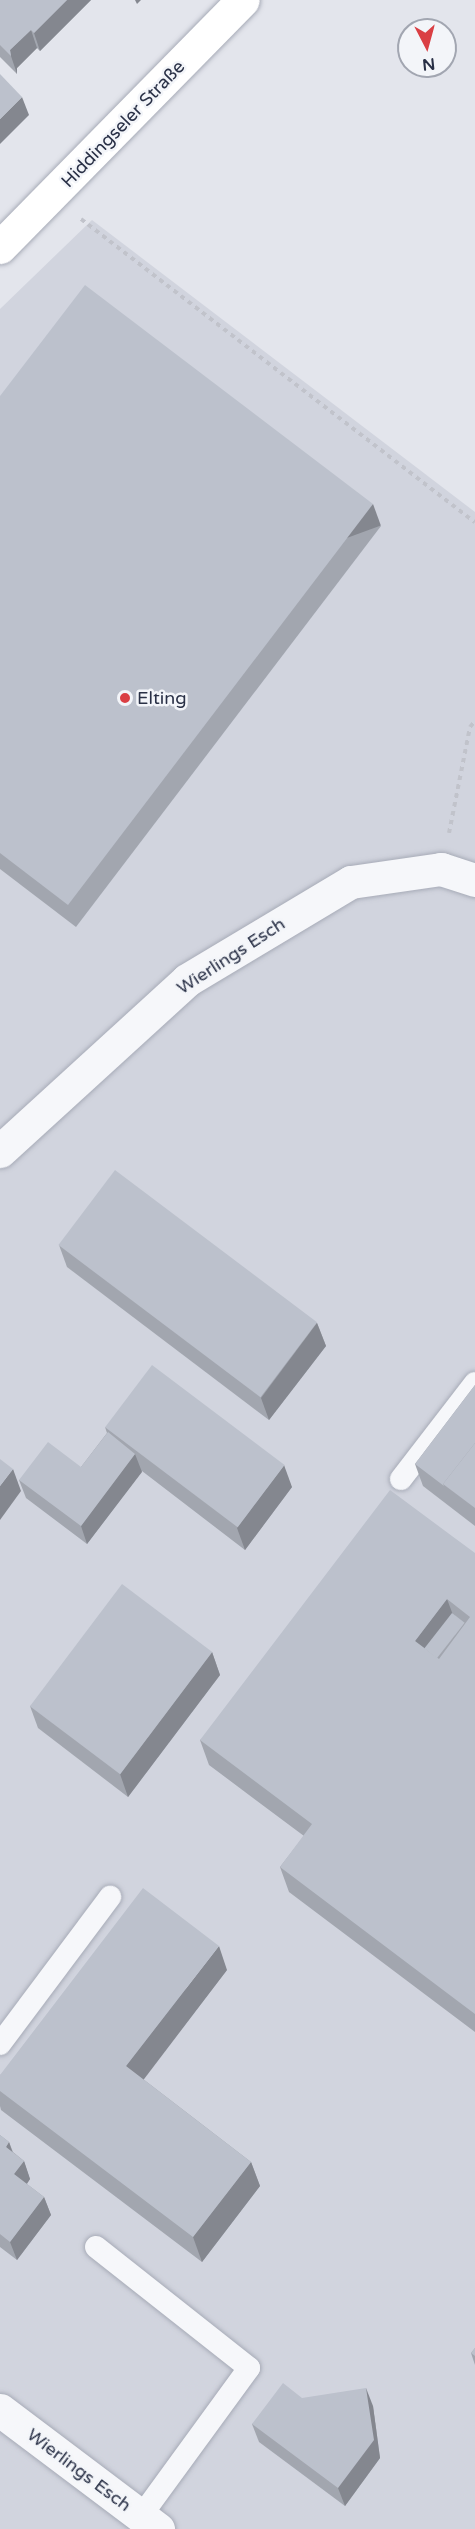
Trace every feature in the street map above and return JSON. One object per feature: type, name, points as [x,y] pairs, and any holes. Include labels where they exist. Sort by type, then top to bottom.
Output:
[{"type":"street","name":"Hiddingseler Straße","points":[[0,247],[243,0]]},
{"type":"street","name":"Wierlings Esch","points":[[0,1151],[187,980],[351,882],[441,869],[475,880]]},
{"type":"street","name":"Wierlings Esch","points":[[0,2410],[150,2523]]},
{"type":"lane","points":[[401,1479],[475,1383]]},
{"type":"lane","points":[[0,2044],[110,1897]]},
{"type":"lane","points":[[96,2247],[249,2368],[150,2523]]},
{"type":"path","points":[[52,196],[475,522]]},
{"type":"path","points":[[441,869],[470,727],[475,721]]},
{"type":"shaded area","points":[[92,220],[475,512],[475,2529],[0,2529],[0,309]]},
{"type":"building","points":[[0,0],[67,0],[34,33],[31,30],[10,50],[11,56],[0,45]]},
{"type":"building","points":[[0,74],[22,97],[0,119]]},
{"type":"building","name":"Elting","points":[[85,285],[373,504],[68,905],[0,853],[0,396]]},
{"type":"building","points":[[115,1170],[317,1322],[260,1397],[58,1245]]},
{"type":"building","points":[[152,1365],[285,1465],[238,1527],[105,1427]]},
{"type":"building","points":[[475,1385],[475,1443],[443,1484],[444,1486],[415,1464]]},
{"type":"building","points":[[108,1432],[135,1454],[81,1526],[19,1480],[48,1442],[81,1467]]},
{"type":"building","points":[[475,1443],[475,1508],[443,1484]]},
{"type":"building","points":[[0,1459],[13,1469],[0,1486]]},
{"type":"building","points":[[390,1490],[475,1553],[475,2014],[280,1867],[312,1824],[200,1740]],"holes":[[[447,1599],[470,1617],[439,1659],[415,1641]]]},
{"type":"building","points":[[122,1584],[212,1652],[120,1774],[30,1706]]},
{"type":"building","points":[[452,1613],[465,1623],[437,1658],[424,1648]]},
{"type":"building","points":[[143,1888],[219,1946],[126,2066],[251,2162],[193,2237],[0,2091],[0,2075]]},
{"type":"building","points":[[0,2135],[9,2142],[6,2147],[24,2161],[14,2174],[44,2197],[10,2242],[0,2234]]},
{"type":"building","points":[[283,2383],[302,2398],[366,2388],[374,2440],[338,2488],[252,2424]]},
{"type":"place","name":"Elting","points":[[125,698]]}]
